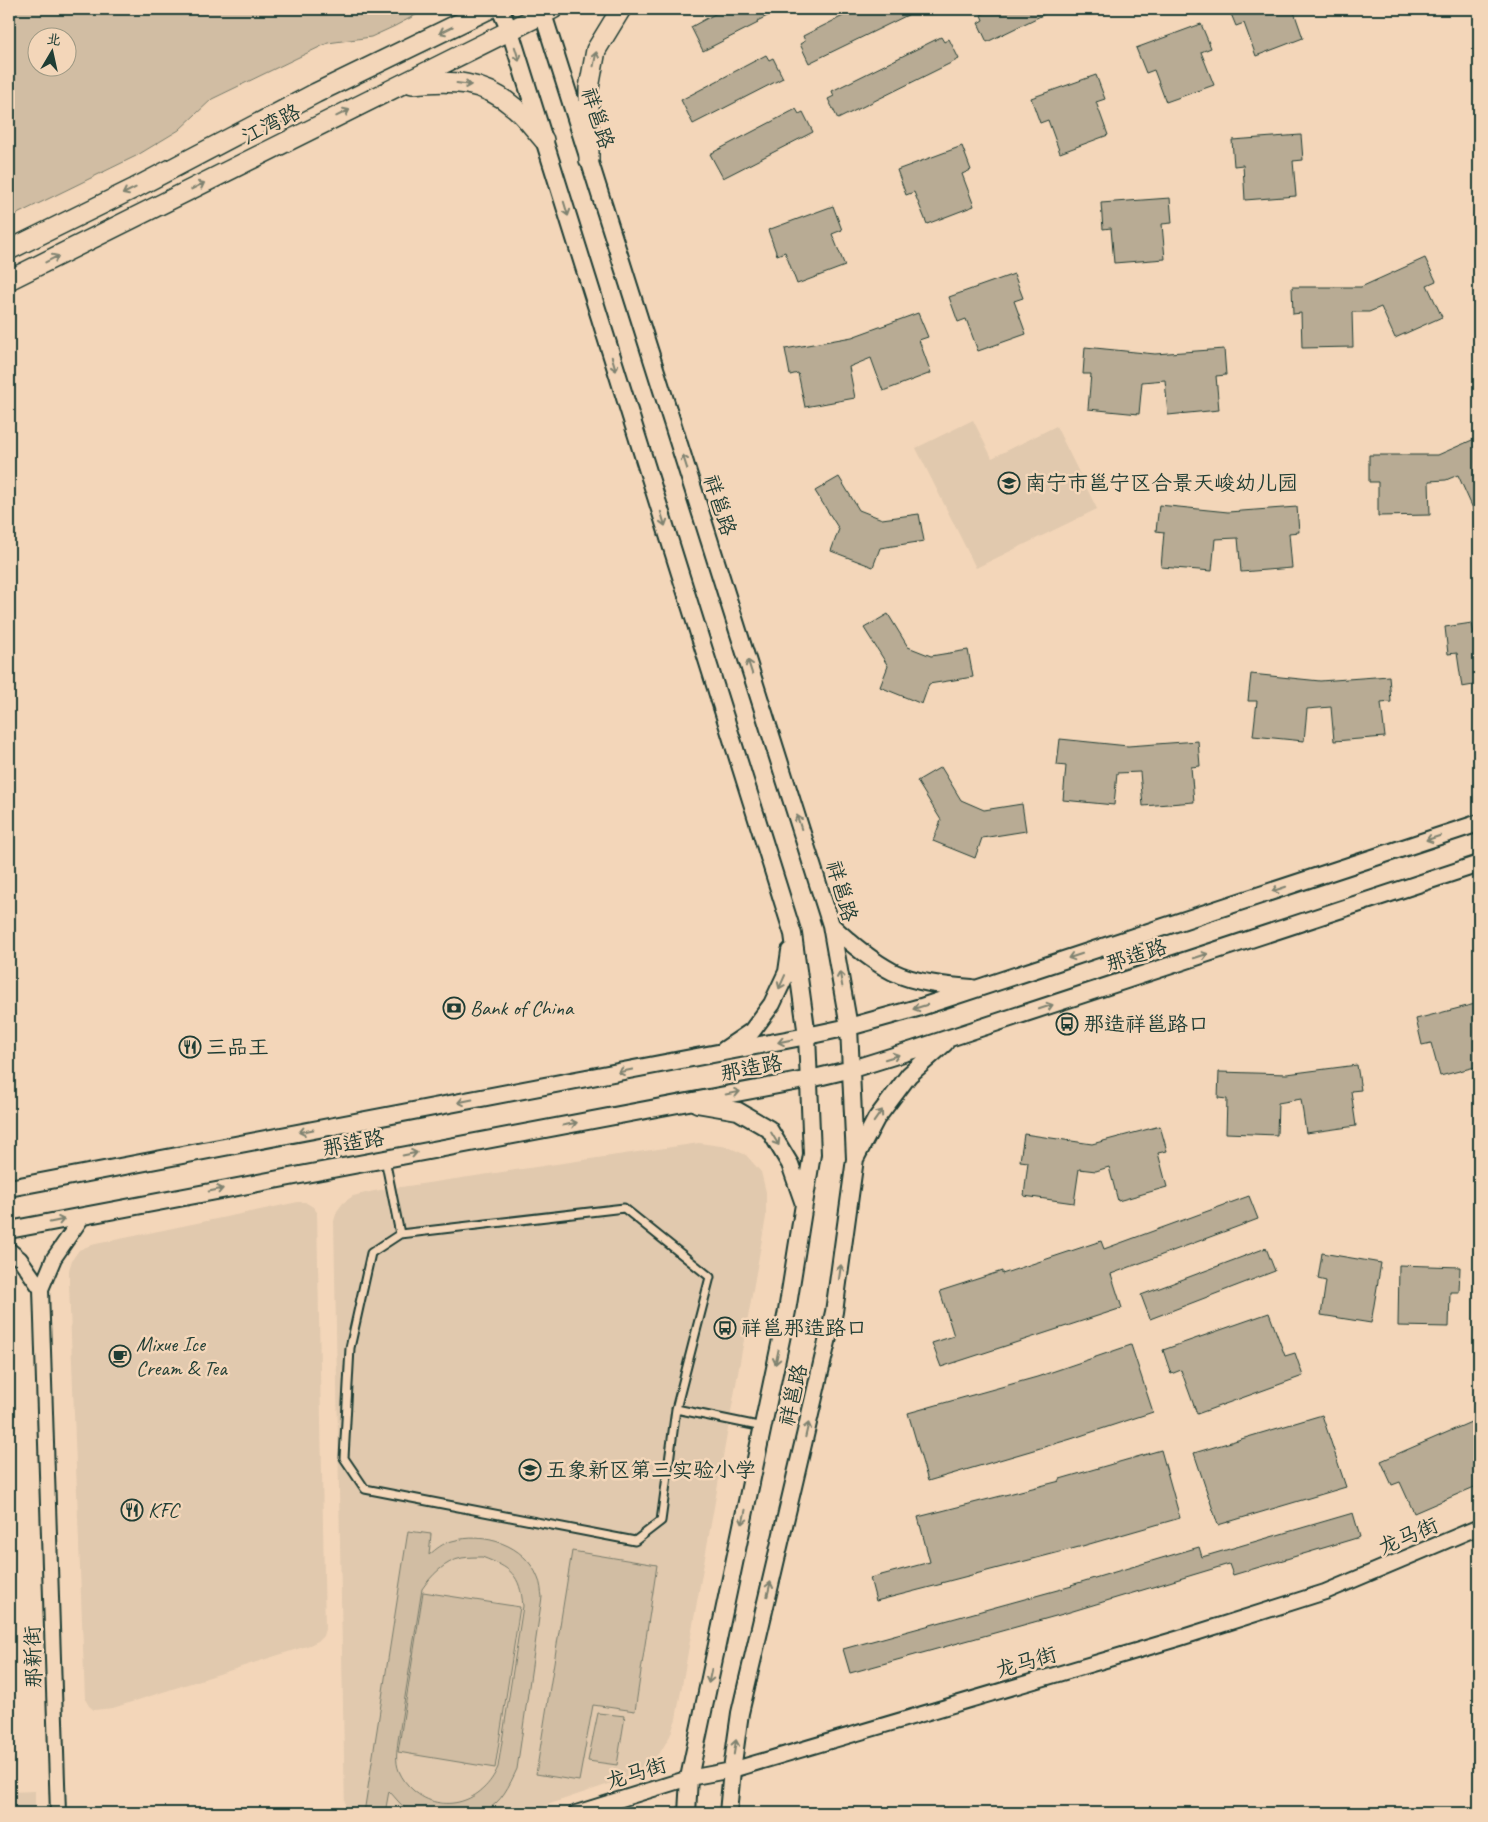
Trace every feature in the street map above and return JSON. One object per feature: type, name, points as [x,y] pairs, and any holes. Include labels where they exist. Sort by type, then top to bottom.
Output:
[{"type":"main road","name":"江湾路","points":[[9,250],[135,188],[316,94],[489,9]]},
{"type":"main road","points":[[589,160],[589,88],[596,50],[621,9]]},
{"type":"main road","name":"江湾路","points":[[9,280],[510,31],[545,11]]},
{"type":"main road","points":[[398,86],[434,82],[466,83],[488,88],[515,108],[544,140]]},
{"type":"street","name":"祥邕路","points":[[500,9],[510,31],[793,934],[807,1036],[812,1154],[805,1206],[787,1311],[689,1778],[687,1813]]},
{"type":"street","name":"祥邕路","points":[[545,11],[589,160],[831,925],[849,1027],[855,1159],[834,1312],[740,1713],[728,1813]]},
{"type":"street","name":"那造路","points":[[9,1188],[849,1027],[921,1007],[1479,822]]},
{"type":"street","name":"那造路","points":[[9,1230],[810,1079],[949,1039],[1479,864]]},
{"type":"street","points":[[831,925],[857,949],[894,972],[934,984],[976,989]]},
{"type":"street","points":[[720,1053],[752,1031],[772,1004],[787,972],[793,934]]},
{"type":"street","points":[[855,1159],[876,1118],[904,1082],[949,1039]]},
{"type":"street","points":[[686,1102],[738,1111],[769,1129],[790,1164],[805,1206]]},
{"type":"street","points":[[41,1289],[54,1258],[83,1216]]},
{"type":"street","points":[[9,1250],[20,1259],[41,1289]]},
{"type":"street","name":"那新街","points":[[41,1289],[58,1813]]},
{"type":"street","name":"龙马街","points":[[576,1813],[689,1778],[732,1770],[1170,1640],[1324,1592],[1479,1527]]},
{"type":"lane","points":[[384,1159],[400,1234]]},
{"type":"lane","points":[[624,1208],[710,1277],[676,1409],[661,1521],[635,1541],[365,1489],[344,1458],[350,1348],[371,1253],[400,1234],[624,1208]]},
{"type":"lane","points":[[676,1409],[763,1427]]},
{"type":"shaded area","points":[[9,9],[427,9],[371,37],[328,43],[212,99],[179,130],[136,156],[9,218]]},
{"type":"shaded area","name":"南宁市邕宁区合景天峻幼儿园","points":[[973,420],[992,458],[1056,426],[1097,509],[976,568],[916,448]]},
{"type":"shaded area","name":"五象新区第三实验小学","points":[[699,1143],[728,1147],[746,1155],[761,1172],[766,1192],[766,1217],[676,1719],[670,1736],[661,1751],[644,1768],[624,1779],[523,1813],[345,1813],[334,1221],[337,1211],[343,1203],[353,1196],[374,1191]]},
{"type":"shaded area","points":[[305,1202],[317,1212],[325,1629],[323,1636],[310,1645],[113,1708],[94,1710],[85,1699],[69,1284],[69,1270],[72,1260],[79,1250],[91,1245]]},
{"type":"shaded area","points":[[408,1531],[431,1534],[429,1555],[446,1543],[477,1538],[502,1543],[514,1549],[532,1566],[539,1580],[542,1597],[517,1769],[508,1787],[496,1803],[481,1812],[437,1814],[412,1812],[403,1806],[389,1791],[385,1813],[364,1813]],"holes":[[[482,1557],[500,1565],[512,1574],[519,1586],[523,1606],[498,1767],[492,1779],[473,1797],[449,1803],[437,1802],[424,1798],[409,1786],[399,1771],[397,1760],[398,1741],[422,1589],[439,1570],[450,1562],[464,1558]]]},
{"type":"shaded area","points":[[572,1551],[657,1565],[635,1711],[593,1705],[579,1781],[536,1774]]},
{"type":"shaded area","points":[[423,1592],[520,1607],[495,1768],[398,1752]]},
{"type":"shaded area","points":[[598,1713],[625,1716],[617,1765],[588,1761]]},
{"type":"shaded area","points":[[35,1791],[35,1813],[9,1813],[9,1792]]},
{"type":"building","points":[[724,9],[782,9],[703,51],[691,27]]},
{"type":"building","points":[[857,9],[920,9],[809,63],[800,44],[805,41],[803,36]]},
{"type":"building","points":[[993,9],[1055,9],[987,42],[978,23],[983,20],[981,15]]},
{"type":"building","points":[[1229,9],[1293,9],[1303,38],[1256,56],[1244,23],[1236,26]]},
{"type":"building","points":[[1201,24],[1211,48],[1201,52],[1214,85],[1166,102],[1154,70],[1146,73],[1136,48]]},
{"type":"building","points":[[941,37],[944,42],[949,39],[959,59],[838,119],[828,99],[834,96],[832,91]]},
{"type":"building","points":[[766,55],[769,60],[773,58],[783,78],[693,124],[681,100]]},
{"type":"building","points":[[1096,75],[1105,99],[1096,102],[1108,135],[1060,153],[1048,120],[1040,123],[1031,98]]},
{"type":"building","points":[[796,109],[799,114],[803,112],[813,132],[723,178],[710,154]]},
{"type":"building","points":[[1301,135],[1303,160],[1293,161],[1296,196],[1245,200],[1243,165],[1234,166],[1232,140]]},
{"type":"building","points":[[962,146],[971,170],[962,174],[974,206],[927,224],[914,192],[906,195],[897,170]]},
{"type":"building","points":[[1170,198],[1172,223],[1162,224],[1165,259],[1114,263],[1111,228],[1103,229],[1101,203]]},
{"type":"building","points":[[833,206],[842,230],[832,234],[845,266],[797,284],[785,252],[777,255],[768,230]]},
{"type":"building","points":[[1425,258],[1436,281],[1427,285],[1442,317],[1395,338],[1381,307],[1369,312],[1352,312],[1353,347],[1302,348],[1301,313],[1293,314],[1292,287],[1361,287]]},
{"type":"building","points":[[1014,274],[1023,298],[1014,301],[1026,334],[978,351],[966,319],[958,322],[949,297]]},
{"type":"building","points":[[918,313],[928,337],[919,340],[931,373],[883,391],[871,358],[849,367],[855,398],[805,407],[798,373],[790,375],[785,349],[852,337]]},
{"type":"building","points":[[1085,347],[1155,354],[1224,349],[1226,375],[1216,376],[1219,410],[1168,415],[1165,380],[1142,382],[1139,414],[1088,409],[1091,374],[1083,374]]},
{"type":"building","points":[[1479,437],[1479,522],[1458,475],[1446,480],[1429,481],[1430,515],[1378,516],[1378,482],[1369,482],[1369,455],[1438,455]]},
{"type":"building","points":[[839,477],[859,510],[882,519],[919,514],[924,541],[880,548],[873,567],[831,551],[839,529],[815,491]]},
{"type":"building","points":[[1159,505],[1228,512],[1297,507],[1299,532],[1289,533],[1292,568],[1241,572],[1238,538],[1215,539],[1212,571],[1161,567],[1164,532],[1156,531]]},
{"type":"building","points":[[888,614],[908,647],[931,656],[968,650],[973,677],[929,684],[922,704],[880,687],[888,666],[864,628]]},
{"type":"building","points":[[1472,623],[1474,634],[1479,633],[1479,684],[1462,687],[1457,653],[1448,654],[1445,627]]},
{"type":"building","points":[[1251,674],[1320,681],[1389,676],[1391,702],[1381,703],[1385,737],[1334,741],[1331,707],[1307,709],[1304,741],[1253,736],[1257,701],[1248,701]]},
{"type":"building","points":[[1060,739],[1128,746],[1198,741],[1200,766],[1191,767],[1194,802],[1143,806],[1140,772],[1117,773],[1114,805],[1063,800],[1066,766],[1057,765]]},
{"type":"building","points":[[941,767],[961,800],[984,810],[1022,804],[1026,831],[982,838],[975,858],[933,841],[941,820],[917,781]]},
{"type":"building","points":[[1479,1003],[1479,1066],[1440,1076],[1431,1043],[1422,1045],[1416,1019]]},
{"type":"building","points":[[1357,1065],[1361,1090],[1351,1091],[1356,1126],[1306,1133],[1301,1099],[1278,1103],[1277,1135],[1226,1133],[1227,1099],[1218,1098],[1219,1072],[1287,1074]]},
{"type":"building","points":[[1160,1126],[1167,1151],[1158,1153],[1167,1187],[1118,1201],[1109,1167],[1096,1171],[1079,1169],[1074,1203],[1024,1196],[1028,1162],[1020,1161],[1024,1134],[1092,1144]]},
{"type":"building","points":[[1249,1196],[1258,1219],[1111,1274],[1122,1308],[941,1367],[932,1343],[954,1336],[940,1291],[1002,1271],[1002,1274],[1101,1241],[1104,1249]]},
{"type":"building","points":[[1266,1248],[1275,1271],[1150,1319],[1141,1295]]},
{"type":"building","points":[[1322,1253],[1381,1263],[1371,1323],[1321,1315],[1326,1281],[1318,1279]]},
{"type":"building","points":[[1399,1265],[1460,1267],[1459,1292],[1450,1292],[1449,1327],[1398,1326]]},
{"type":"building","points":[[1269,1313],[1285,1356],[1295,1353],[1303,1376],[1197,1414],[1181,1370],[1171,1374],[1163,1350]]},
{"type":"building","points":[[1131,1345],[1153,1412],[1071,1439],[928,1481],[908,1413],[1037,1377]]},
{"type":"building","points":[[1322,1415],[1346,1487],[1218,1525],[1194,1453]]},
{"type":"building","points":[[1471,1422],[1475,1432],[1479,1430],[1479,1485],[1414,1513],[1400,1482],[1392,1485],[1381,1461]]},
{"type":"building","points":[[1161,1450],[1180,1518],[876,1601],[870,1578],[930,1562],[918,1517],[1060,1481],[1060,1479]]},
{"type":"building","points":[[1353,1513],[1360,1537],[1233,1575],[1229,1564],[1063,1614],[850,1673],[843,1649],[1072,1586],[1199,1547],[1202,1557]]},
{"type":"place","name":"南宁市邕宁区合景天峻幼儿园","points":[[1009,483]]},
{"type":"place","name":"Bank of China","points":[[454,1008]]},
{"type":"place","name":"那造祥邕路口","points":[[1067,1024]]},
{"type":"place","name":"三品王","points":[[190,1047]]},
{"type":"place","name":"祥邕那造路口","points":[[725,1328]]},
{"type":"place","name":"Mixue Ice Cream & Tea","points":[[120,1356]]},
{"type":"place","name":"五象新区第三实验小学","points":[[530,1470]]},
{"type":"place","name":"KFC","points":[[132,1510]]}]
